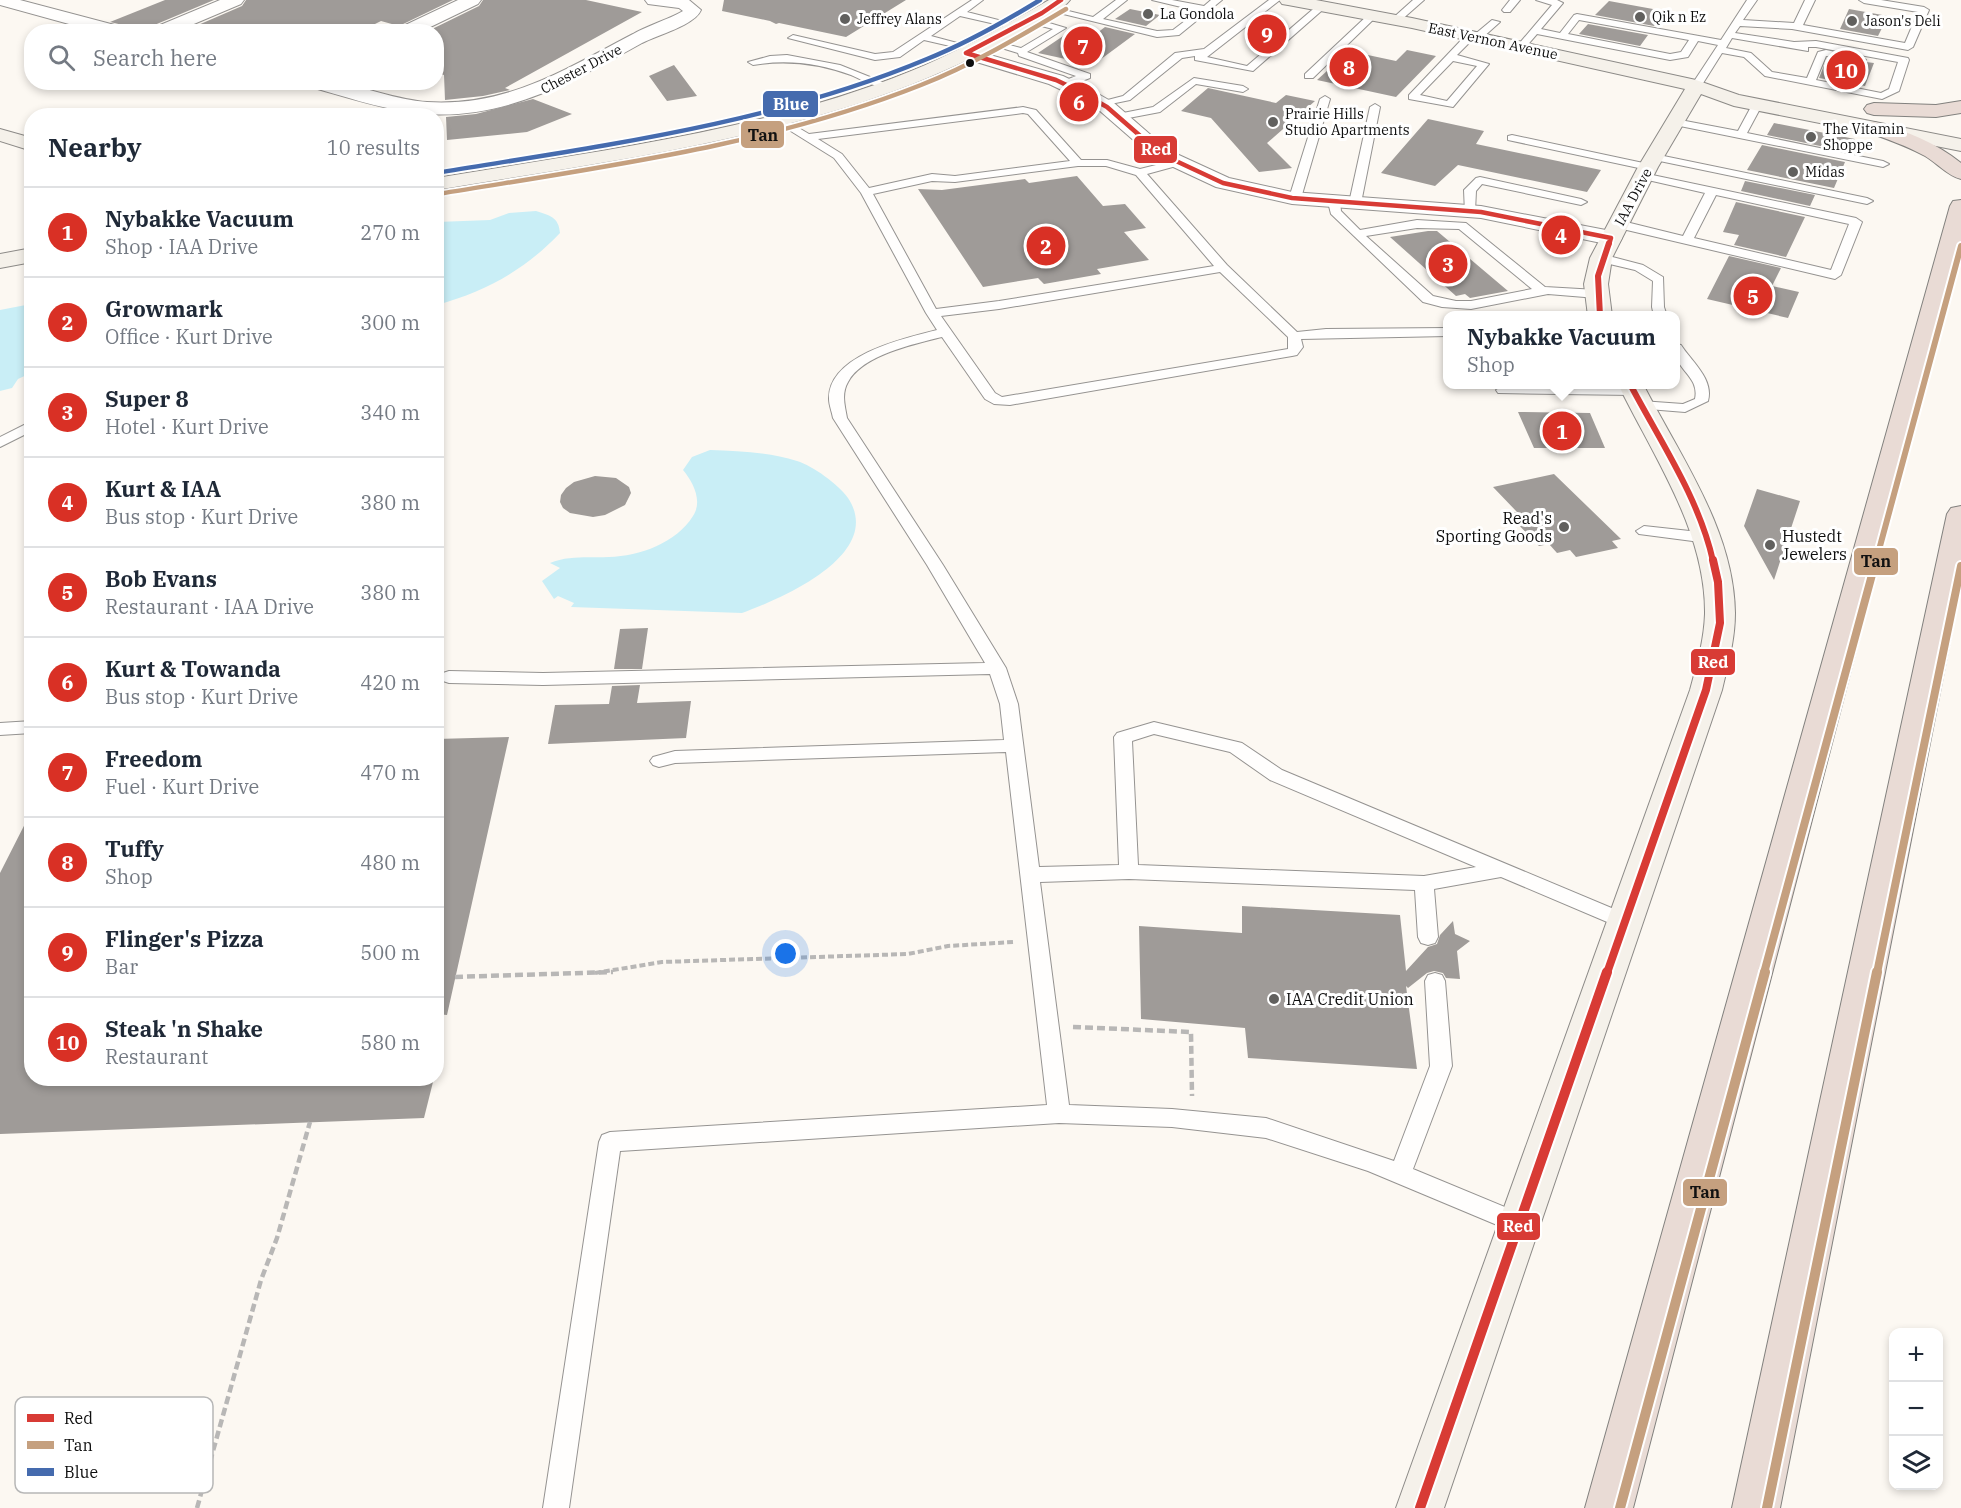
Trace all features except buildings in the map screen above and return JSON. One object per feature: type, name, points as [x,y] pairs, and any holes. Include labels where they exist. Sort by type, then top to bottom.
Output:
[{"type":"highway","points":[[1874,119],[1961,107]]},
{"type":"highway","points":[[1874,119],[1943,157],[1961,173]]},
{"type":"highway","points":[[1609,1508],[1961,206]]},
{"type":"highway","points":[[1756,1508],[1961,514]]},
{"type":"main road","name":"East Vernon Avenue","points":[[1288,0],[1396,20],[1696,86],[1734,100],[1757,105],[1874,119],[1961,126]]},
{"type":"main road","points":[[444,183],[682,141],[778,120],[885,85],[975,48],[1054,4]]},
{"type":"main road","name":"East Vernon Avenue","points":[[1696,86],[1738,85],[1874,119],[1961,145]]},
{"type":"main road","name":"IAA Drive","points":[[1598,305],[1610,240],[1648,167],[1696,86]]},
{"type":"main road","points":[[0,135],[24,142]]},
{"type":"main road","points":[[0,261],[24,256]]},
{"type":"main road","points":[[1420,1508],[1626,922],[1706,690],[1717,651],[1719,598],[1708,538],[1635,393]]},
{"type":"street","points":[[0,0],[90,24]]},
{"type":"street","points":[[178,24],[235,0]]},
{"type":"street","points":[[422,24],[472,0]]},
{"type":"street","name":"Chester Drive","points":[[345,90],[406,106],[459,108],[504,103],[543,90],[658,27],[690,15],[691,8],[684,4],[654,0]]},
{"type":"street","points":[[975,48],[1028,60],[1065,84],[1101,103],[1122,107],[1149,145],[1176,163],[1223,183],[1295,198],[1469,211],[1525,219],[1610,240]]},
{"type":"lane","points":[[793,38],[875,57],[896,55],[978,0]]},
{"type":"lane","points":[[1096,19],[1122,0]]},
{"type":"lane","points":[[1157,0],[1205,9]]},
{"type":"lane","points":[[1054,4],[1099,22],[1157,34],[1176,33],[1217,0]]},
{"type":"lane","points":[[1275,0],[1199,58],[1249,69],[1322,6]]},
{"type":"lane","points":[[1396,20],[1419,0]]},
{"type":"lane","points":[[1507,10],[1515,0]]},
{"type":"lane","points":[[1521,47],[1558,3],[1541,0]]},
{"type":"lane","points":[[1696,86],[1752,0]]},
{"type":"lane","points":[[1797,27],[1810,0]]},
{"type":"lane","points":[[1738,23],[1797,27],[1908,47],[1924,10],[1864,0]]},
{"type":"lane","points":[[959,13],[1061,28],[1028,60]]},
{"type":"lane","points":[[1309,76],[1372,16]]},
{"type":"lane","points":[[1562,36],[1577,17],[1724,43],[1757,40],[1794,45],[1826,53],[1903,63]]},
{"type":"lane","points":[[1450,57],[1484,64],[1449,105],[1413,97],[1450,57],[1495,22]]},
{"type":"lane","points":[[1534,31],[1670,57],[1684,55],[1695,38]]},
{"type":"lane","points":[[923,37],[975,48]]},
{"type":"lane","points":[[1724,43],[1747,56],[1769,75],[1882,96],[1894,92],[1903,63]]},
{"type":"lane","points":[[1794,45],[1816,44],[1903,63]]},
{"type":"lane","points":[[1592,63],[1606,45]]},
{"type":"lane","points":[[1122,107],[1179,55],[1206,52]]},
{"type":"lane","points":[[1810,82],[1822,54],[1826,53]]},
{"type":"lane","points":[[753,63],[769,58],[802,58],[885,85]]},
{"type":"lane","points":[[1122,107],[1143,112],[1156,110],[1194,81],[1243,89]]},
{"type":"lane","points":[[1295,198],[1325,99]]},
{"type":"lane","points":[[1741,135],[1757,105]]},
{"type":"lane","points":[[1122,107],[1143,112]]},
{"type":"lane","points":[[1375,107],[1345,203],[1335,212],[1428,300],[1437,303],[1480,305],[1542,291]]},
{"type":"lane","points":[[811,137],[1023,110],[1032,112],[1078,163]]},
{"type":"lane","points":[[778,120],[811,137],[838,156],[866,192],[932,313],[990,396],[999,401],[1010,401],[1292,352],[1296,347],[1294,336],[1223,267],[1140,174],[1107,163],[1078,163],[955,179],[942,176],[917,178],[886,190],[866,192]]},
{"type":"lane","points":[[1675,122],[1882,164]]},
{"type":"lane","points":[[1512,138],[1648,167],[1867,201]]},
{"type":"lane","points":[[1140,174],[1176,163]]},
{"type":"lane","points":[[1610,240],[1687,240],[1835,274],[1856,222],[1712,191],[1648,167]]},
{"type":"lane","points":[[1469,211],[1470,190],[1480,180],[1581,202]]},
{"type":"lane","points":[[1687,240],[1712,191]]},
{"type":"lane","points":[[1357,234],[1417,224],[1462,226],[1542,291],[1598,305]]},
{"type":"lane","points":[[1610,240],[1631,265],[1652,274],[1659,280],[1660,311]]},
{"type":"lane","points":[[932,313],[999,305],[1223,267]]},
{"type":"lane","points":[[945,332],[895,345],[869,357],[842,378],[835,390],[835,399],[840,418],[935,565],[997,668],[1009,704],[1059,1114]]},
{"type":"lane","points":[[1294,336],[1326,333],[1443,332]]},
{"type":"lane","points":[[1503,390],[1635,393],[1685,408],[1701,401],[1705,394],[1703,384],[1680,353]]},
{"type":"lane","points":[[0,443],[24,430]]},
{"type":"lane","points":[[1644,531],[1708,538]]},
{"type":"lane","points":[[449,677],[554,679],[997,668]]},
{"type":"lane","points":[[0,729],[24,728]]},
{"type":"lane","points":[[1129,872],[1123,737],[1154,728],[1236,747],[1276,775],[1626,922]]},
{"type":"lane","points":[[659,762],[675,757],[1014,746]]},
{"type":"lane","points":[[1030,875],[1129,872],[1424,884],[1501,870]]},
{"type":"lane","points":[[1424,884],[1428,937]]},
{"type":"lane","points":[[1400,1174],[1441,1066],[1435,981]]},
{"type":"lane","points":[[556,1508],[610,1142],[1059,1114],[1190,1121],[1266,1128],[1400,1174],[1521,1224]]},
{"type":"path","points":[[455,977],[607,973],[662,963],[908,954],[948,946],[1025,942],[1036,930]]},
{"type":"path","points":[[1048,1026],[1191,1032],[1193,1076],[1190,1121]]},
{"type":"path","points":[[213,1451],[261,1280],[277,1238],[310,1122]]},
{"type":"path","points":[[197,1508],[201,1493]]},
{"type":"water","points":[[536,211],[545,214],[558,223],[560,233],[533,258],[504,278],[444,303],[444,222],[490,220],[509,213]]},
{"type":"water","points":[[24,305],[24,376],[18,379],[12,388],[0,391],[0,310]]},
{"type":"water","points":[[710,450],[754,452],[786,458],[818,471],[832,481],[848,498],[856,518],[853,537],[842,555],[803,585],[742,613],[571,607],[574,603],[558,596],[554,599],[542,581],[560,568],[550,563],[572,558],[633,554],[667,541],[677,534],[693,516],[697,504],[696,492],[683,470],[692,457]]},
{"type":"transit line","name":"Blue","points":[[444,172],[676,131],[795,103],[853,86],[928,59],[977,36],[1040,0]]},
{"type":"transit line","name":"Red","points":[[966,53],[1042,13],[1061,0]]},
{"type":"transit line","name":"Tan","points":[[444,193],[682,153],[804,124],[863,106],[940,77],[995,50],[1066,9]]},
{"type":"transit line","name":"Red","points":[[966,53],[1056,80],[1079,91],[1107,107],[1161,154],[1223,183],[1292,198],[1481,212],[1611,238]]},
{"type":"transit line","name":"Red","points":[[1600,311],[1598,276],[1611,238]]},
{"type":"transit line","name":"Tan","points":[[1620,1508],[1961,246]]},
{"type":"transit line","name":"Red","points":[[1420,1508],[1706,690],[1717,642],[1720,623],[1718,582],[1711,552],[1689,494],[1633,389]]},
{"type":"transit line","name":"Tan","points":[[1767,1508],[1961,566]]},
{"type":"place","name":"La Gondola","points":[[1148,14]]},
{"type":"place","name":"Qik n Ez","points":[[1640,17]]},
{"type":"place","name":"Jeffrey Alans","points":[[845,19]]},
{"type":"place","name":"Jason's Deli","points":[[1852,21]]},
{"type":"place","name":"Flinger's Pizza","points":[[1267,34]]},
{"type":"place","name":"Freedom","points":[[1083,46]]},
{"type":"place","name":"Tuffy","points":[[1349,67]]},
{"type":"place","name":"Steak 'n Shake","points":[[1846,70]]},
{"type":"place","name":"Kurt & Towanda","points":[[1079,102]]},
{"type":"place","name":"Prairie Hills Studio Apartments","points":[[1273,122]]},
{"type":"place","name":"The Vitamin Shoppe","points":[[1811,137]]},
{"type":"place","name":"Midas","points":[[1793,172]]},
{"type":"place","name":"Kurt & IAA","points":[[1561,235]]},
{"type":"place","name":"Growmark","points":[[1046,246]]},
{"type":"place","name":"Super 8","points":[[1448,264]]},
{"type":"place","name":"Bob Evans","points":[[1753,296]]},
{"type":"place","name":"Nybakke Vacuum","points":[[1562,431]]},
{"type":"place","name":"Read's Sporting Goods","points":[[1564,527]]},
{"type":"place","name":"Hustedt Jewelers","points":[[1770,545]]},
{"type":"place","name":"IAA Credit Union","points":[[1274,999]]}]
